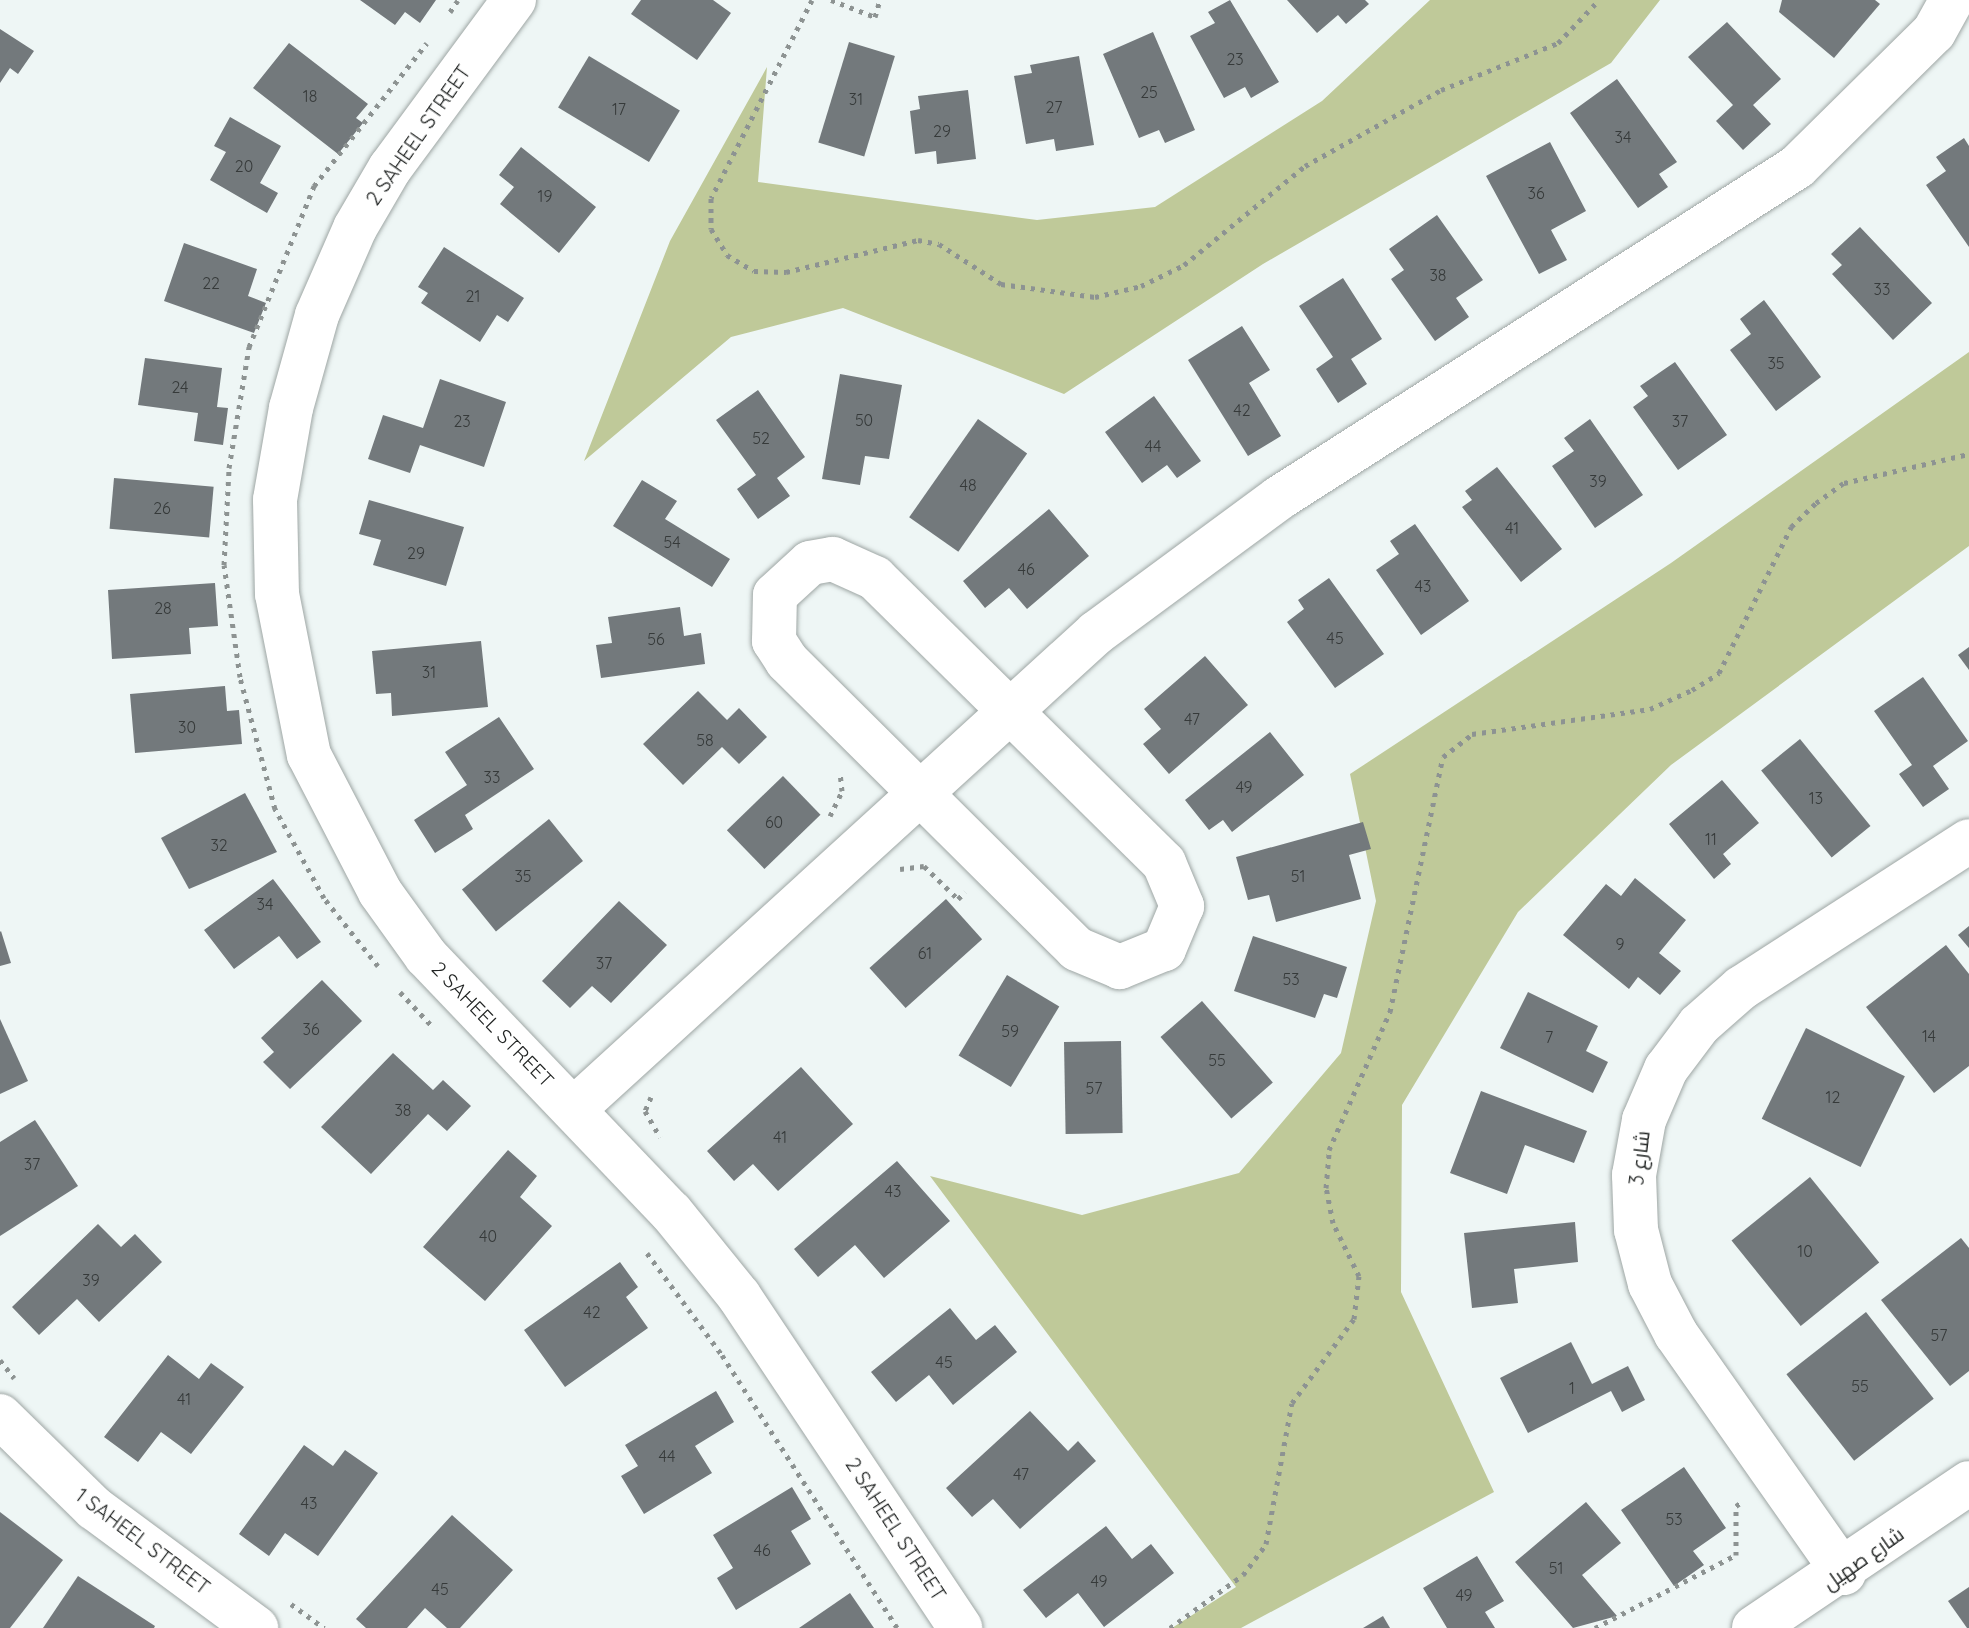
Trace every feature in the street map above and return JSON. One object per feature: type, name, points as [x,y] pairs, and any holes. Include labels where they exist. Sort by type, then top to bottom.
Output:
[{"type":"street","name":"2 SAHEEL STREET","points":[[514,0],[390,168],[317,315],[275,500],[277,594],[309,755],[380,892],[481,1018],[575,1108],[739,1296],[960,1628]]},
{"type":"street","points":[[575,1108],[920,795],[1007,708],[1279,498],[1797,167],[1952,21]]},
{"type":"street","points":[[821,561],[856,564],[1007,708],[1164,863],[1182,906],[1177,929],[1144,962],[1097,962],[920,795],[774,641],[775,595],[789,576],[821,561]]},
{"type":"street","name":"3 شارع","points":[[1844,1573],[1650,1284],[1636,1230],[1634,1175],[1644,1120],[1666,1069],[1699,1025],[1741,988],[1969,841]]},
{"type":"street","name":"1 SAHEEL STREET","points":[[0,1416],[94,1508],[256,1628]]},
{"type":"street","name":"شارع صهيل","points":[[1754,1628],[1844,1573],[1969,1483]]},
{"type":"path","points":[[444,22],[458,0]]},
{"type":"path","points":[[812,0],[711,198],[711,229],[727,255],[754,271],[786,272],[918,240],[939,244],[1001,284],[1095,297],[1141,286],[1184,265],[1305,166],[1441,90],[1558,43],[1599,0]]},
{"type":"path","points":[[831,0],[875,17],[880,0]]},
{"type":"path","points":[[382,970],[324,898],[275,809],[238,663],[224,565],[227,496],[249,347],[314,186],[434,34]]},
{"type":"path","points":[[1170,1628],[1243,1575],[1266,1544],[1292,1403],[1354,1319],[1359,1276],[1333,1223],[1326,1188],[1329,1150],[1390,1012],[1443,757],[1472,734],[1650,709],[1692,690],[1719,673],[1791,527],[1816,503],[1844,483],[1969,454]]},
{"type":"path","points":[[891,877],[903,867],[924,866],[958,899],[991,864]]},
{"type":"path","points":[[392,982],[442,1036]]},
{"type":"path","points":[[663,1085],[645,1111],[666,1146]]},
{"type":"path","points":[[643,1247],[722,1355],[897,1628]]},
{"type":"path","points":[[1595,1628],[1736,1555],[1736,1506],[1777,1477]]},
{"type":"green space","points":[[1430,0],[1660,0],[1611,63],[1263,264],[1064,394],[843,308],[731,337],[584,461],[670,241],[767,67],[758,182],[1037,220],[1155,207],[1322,101]]},
{"type":"green space","points":[[1969,352],[1969,546],[1671,765],[1518,912],[1402,1105],[1401,1292],[1494,1492],[1241,1628],[1172,1628],[1236,1587],[930,1176],[1082,1215],[1239,1173],[1341,1053],[1376,901],[1350,774],[1671,563]]},
{"type":"building","points":[[360,0],[436,0],[420,23],[405,12],[395,25]]},
{"type":"building","points":[[641,0],[713,0],[731,13],[697,60],[631,14]]},
{"type":"building","points":[[1230,0],[1279,82],[1251,98],[1245,87],[1224,98],[1190,36],[1215,23],[1208,12]]},
{"type":"building","points":[[1287,0],[1365,0],[1369,4],[1346,24],[1338,15],[1317,33]]},
{"type":"building","points":[[1782,0],[1875,0],[1880,4],[1834,58],[1779,12]]},
{"type":"building","points":[[1727,22],[1781,79],[1753,105],[1771,124],[1743,150],[1716,121],[1733,105],[1688,57]]},
{"type":"building","points":[[0,29],[34,51],[18,74],[10,68],[0,83]]},
{"type":"building","points":[[1153,32],[1195,130],[1165,143],[1159,130],[1139,138],[1103,54]]},
{"type":"building","points":[[849,42],[895,56],[864,156],[818,142]]},
{"type":"building","points":[[289,43],[368,104],[356,118],[363,123],[338,154],[253,88]]},
{"type":"building","points":[[589,56],[680,111],[649,162],[558,107]]},
{"type":"building","points":[[1079,56],[1094,145],[1056,151],[1054,139],[1026,144],[1014,76],[1032,73],[1030,65]]},
{"type":"building","points":[[1617,79],[1677,162],[1659,174],[1668,187],[1638,208],[1570,113]]},
{"type":"building","points":[[968,90],[976,159],[937,164],[936,151],[915,154],[910,111],[920,109],[918,96]]},
{"type":"building","points":[[230,117],[281,146],[260,183],[278,193],[267,213],[210,180],[226,152],[214,146]]},
{"type":"building","points":[[1964,138],[1969,146],[1969,247],[1926,185],[1946,171],[1936,157]]},
{"type":"building","points":[[1550,142],[1586,211],[1551,230],[1567,260],[1539,274],[1486,176]]},
{"type":"building","points":[[521,147],[596,207],[559,253],[500,204],[514,187],[499,175]]},
{"type":"building","points":[[1437,215],[1483,280],[1456,298],[1469,317],[1435,341],[1391,279],[1404,270],[1389,249]]},
{"type":"building","points":[[1860,227],[1932,303],[1893,340],[1832,274],[1842,265],[1831,254]]},
{"type":"building","points":[[184,243],[257,269],[248,296],[266,303],[254,333],[164,301]]},
{"type":"building","points":[[444,247],[524,298],[508,322],[497,315],[480,342],[421,303],[428,293],[418,287]]},
{"type":"building","points":[[1343,278],[1382,339],[1351,359],[1367,384],[1338,403],[1316,369],[1333,357],[1299,306]]},
{"type":"building","points":[[1764,300],[1821,377],[1776,411],[1730,350],[1751,334],[1740,319]]},
{"type":"building","points":[[1242,326],[1270,370],[1249,383],[1281,436],[1248,456],[1188,360]]},
{"type":"building","points":[[145,358],[222,368],[217,407],[228,408],[223,445],[194,441],[198,413],[138,405]]},
{"type":"building","points":[[1675,362],[1727,435],[1678,470],[1633,407],[1648,396],[1640,386]]},
{"type":"building","points":[[840,374],[902,385],[889,459],[865,456],[860,485],[822,479]]},
{"type":"building","points":[[440,379],[506,402],[484,467],[420,445],[410,473],[368,459],[383,415],[423,428]]},
{"type":"building","points":[[758,390],[805,457],[777,478],[790,496],[758,519],[737,489],[756,475],[716,420]]},
{"type":"building","points":[[1154,396],[1201,461],[1177,478],[1167,465],[1142,483],[1105,432]]},
{"type":"building","points":[[978,419],[1027,453],[958,552],[909,517]]},
{"type":"building","points":[[1590,419],[1643,495],[1595,528],[1552,466],[1574,451],[1564,438]]},
{"type":"building","points":[[1497,467],[1562,549],[1521,582],[1462,507],[1472,500],[1465,491]]},
{"type":"building","points":[[114,478],[214,487],[209,538],[110,529]]},
{"type":"building","points":[[642,480],[677,501],[665,519],[730,559],[712,587],[613,526]]},
{"type":"building","points":[[369,500],[464,527],[446,586],[373,565],[381,540],[359,534]]},
{"type":"building","points":[[1049,509],[1089,556],[1027,609],[1009,588],[985,608],[963,581]]},
{"type":"building","points":[[1415,524],[1469,601],[1421,635],[1376,570],[1399,554],[1390,541]]},
{"type":"building","points":[[1329,578],[1384,654],[1335,688],[1287,622],[1304,609],[1298,600]]},
{"type":"building","points":[[215,583],[218,626],[189,628],[191,654],[112,659],[108,590]]},
{"type":"building","points":[[680,607],[684,636],[701,633],[705,664],[601,678],[596,645],[612,643],[608,617]]},
{"type":"building","points":[[481,641],[488,707],[392,716],[391,693],[376,694],[372,651]]},
{"type":"building","points":[[1969,647],[1969,670],[1958,655]]},
{"type":"building","points":[[1205,656],[1248,705],[1169,774],[1143,744],[1161,729],[1144,709]]},
{"type":"building","points":[[1923,677],[1968,741],[1933,766],[1949,789],[1923,807],[1899,774],[1912,765],[1874,711]]},
{"type":"building","points":[[225,686],[227,711],[239,710],[242,744],[135,753],[130,694]]},
{"type":"building","points":[[698,691],[727,720],[739,708],[767,737],[739,764],[722,747],[683,785],[643,744]]},
{"type":"building","points":[[499,717],[534,769],[465,815],[473,829],[435,853],[414,820],[467,785],[445,752]]},
{"type":"building","points":[[1270,732],[1304,775],[1232,832],[1223,820],[1209,830],[1185,800]]},
{"type":"building","points":[[1800,739],[1870,826],[1832,858],[1761,770]]},
{"type":"building","points":[[783,776],[821,815],[764,869],[727,830]]},
{"type":"building","points":[[1722,780],[1759,823],[1723,854],[1731,864],[1714,879],[1669,824]]},
{"type":"building","points":[[245,793],[277,852],[189,889],[161,838]]},
{"type":"building","points":[[549,819],[583,861],[496,931],[462,889]]},
{"type":"building","points":[[1363,822],[1371,849],[1349,855],[1361,899],[1276,922],[1269,895],[1248,900],[1236,857]]},
{"type":"building","points":[[1635,878],[1686,920],[1659,953],[1681,971],[1660,995],[1638,977],[1629,989],[1563,935],[1606,884],[1621,896]]},
{"type":"building","points":[[273,879],[321,942],[297,959],[279,936],[234,969],[204,930]]},
{"type":"building","points":[[946,899],[982,939],[906,1008],[869,968]]},
{"type":"building","points":[[619,901],[667,945],[611,1003],[592,986],[570,1008],[542,981]]},
{"type":"building","points":[[1969,926],[1969,948],[1958,935]]},
{"type":"building","points":[[0,932],[11,963],[0,966]]},
{"type":"building","points":[[1253,936],[1347,967],[1337,998],[1324,994],[1315,1018],[1234,991]]},
{"type":"building","points":[[1946,945],[1969,974],[1969,1066],[1934,1093],[1866,1007]]},
{"type":"building","points":[[1007,975],[1059,1006],[1011,1087],[959,1056]]},
{"type":"building","points":[[322,980],[362,1021],[290,1089],[263,1062],[274,1052],[261,1038]]},
{"type":"building","points":[[1528,992],[1598,1026],[1586,1051],[1608,1062],[1593,1093],[1500,1048]]},
{"type":"building","points":[[1202,1001],[1273,1083],[1231,1119],[1160,1037]]},
{"type":"building","points":[[0,1019],[28,1081],[0,1094]]},
{"type":"building","points":[[1806,1028],[1905,1076],[1861,1167],[1762,1119]]},
{"type":"building","points":[[1121,1041],[1123,1133],[1066,1134],[1064,1042]]},
{"type":"building","points":[[393,1053],[433,1090],[443,1080],[471,1106],[447,1131],[428,1114],[371,1174],[321,1127]]},
{"type":"building","points":[[801,1067],[853,1124],[778,1191],[753,1164],[734,1181],[707,1151]]},
{"type":"building","points":[[1481,1091],[1587,1131],[1574,1163],[1525,1145],[1507,1194],[1450,1173]]},
{"type":"building","points":[[35,1120],[78,1186],[0,1236],[0,1142]]},
{"type":"building","points":[[508,1150],[537,1176],[520,1197],[552,1226],[485,1301],[423,1247]]},
{"type":"building","points":[[897,1161],[950,1221],[884,1278],[855,1245],[818,1277],[794,1249]]},
{"type":"building","points":[[1810,1177],[1879,1262],[1801,1326],[1732,1241]]},
{"type":"building","points":[[1575,1222],[1578,1262],[1514,1269],[1518,1303],[1472,1308],[1464,1233]]},
{"type":"building","points":[[98,1224],[121,1247],[135,1234],[162,1262],[99,1322],[77,1299],[39,1335],[12,1307]]},
{"type":"building","points":[[1961,1238],[1969,1248],[1969,1371],[1950,1386],[1881,1300]]},
{"type":"building","points":[[620,1262],[638,1287],[626,1297],[648,1328],[565,1387],[524,1330]]},
{"type":"building","points":[[950,1308],[976,1340],[995,1325],[1017,1352],[953,1405],[929,1375],[896,1402],[871,1372]]},
{"type":"building","points":[[1866,1312],[1934,1399],[1854,1461],[1786,1374]]},
{"type":"building","points":[[1571,1342],[1592,1384],[1628,1366],[1645,1400],[1622,1412],[1611,1391],[1528,1433],[1500,1378]]},
{"type":"building","points":[[168,1355],[199,1379],[211,1363],[244,1387],[191,1454],[161,1432],[138,1462],[104,1437]]},
{"type":"building","points":[[716,1391],[734,1422],[695,1446],[712,1473],[644,1514],[621,1476],[638,1466],[625,1445]]},
{"type":"building","points":[[1030,1411],[1068,1451],[1078,1441],[1096,1461],[1020,1529],[993,1499],[972,1517],[946,1488]]},
{"type":"building","points":[[304,1445],[333,1466],[345,1450],[378,1473],[318,1556],[285,1533],[269,1556],[239,1534]]},
{"type":"building","points":[[1684,1467],[1726,1528],[1693,1551],[1704,1565],[1674,1586],[1621,1510]]},
{"type":"building","points":[[792,1487],[811,1519],[791,1531],[811,1564],[736,1610],[717,1578],[733,1568],[713,1535]]},
{"type":"building","points":[[1586,1502],[1621,1543],[1582,1575],[1617,1616],[1573,1628],[1515,1562]]},
{"type":"building","points":[[0,1512],[63,1560],[10,1628],[0,1628]]},
{"type":"building","points":[[452,1515],[513,1570],[460,1628],[447,1628],[425,1608],[407,1628],[366,1628],[356,1619]]},
{"type":"building","points":[[1106,1526],[1132,1559],[1151,1544],[1174,1573],[1104,1627],[1078,1593],[1046,1618],[1023,1590]]},
{"type":"building","points":[[1477,1556],[1504,1601],[1485,1612],[1495,1628],[1447,1628],[1423,1588]]},
{"type":"building","points":[[78,1576],[155,1626],[154,1628],[43,1628]]},
{"type":"building","points":[[1969,1587],[1969,1628],[1967,1628],[1948,1601]]},
{"type":"building","points":[[850,1593],[874,1628],[799,1628]]},
{"type":"building","points":[[1383,1616],[1390,1628],[1363,1628]]}]
